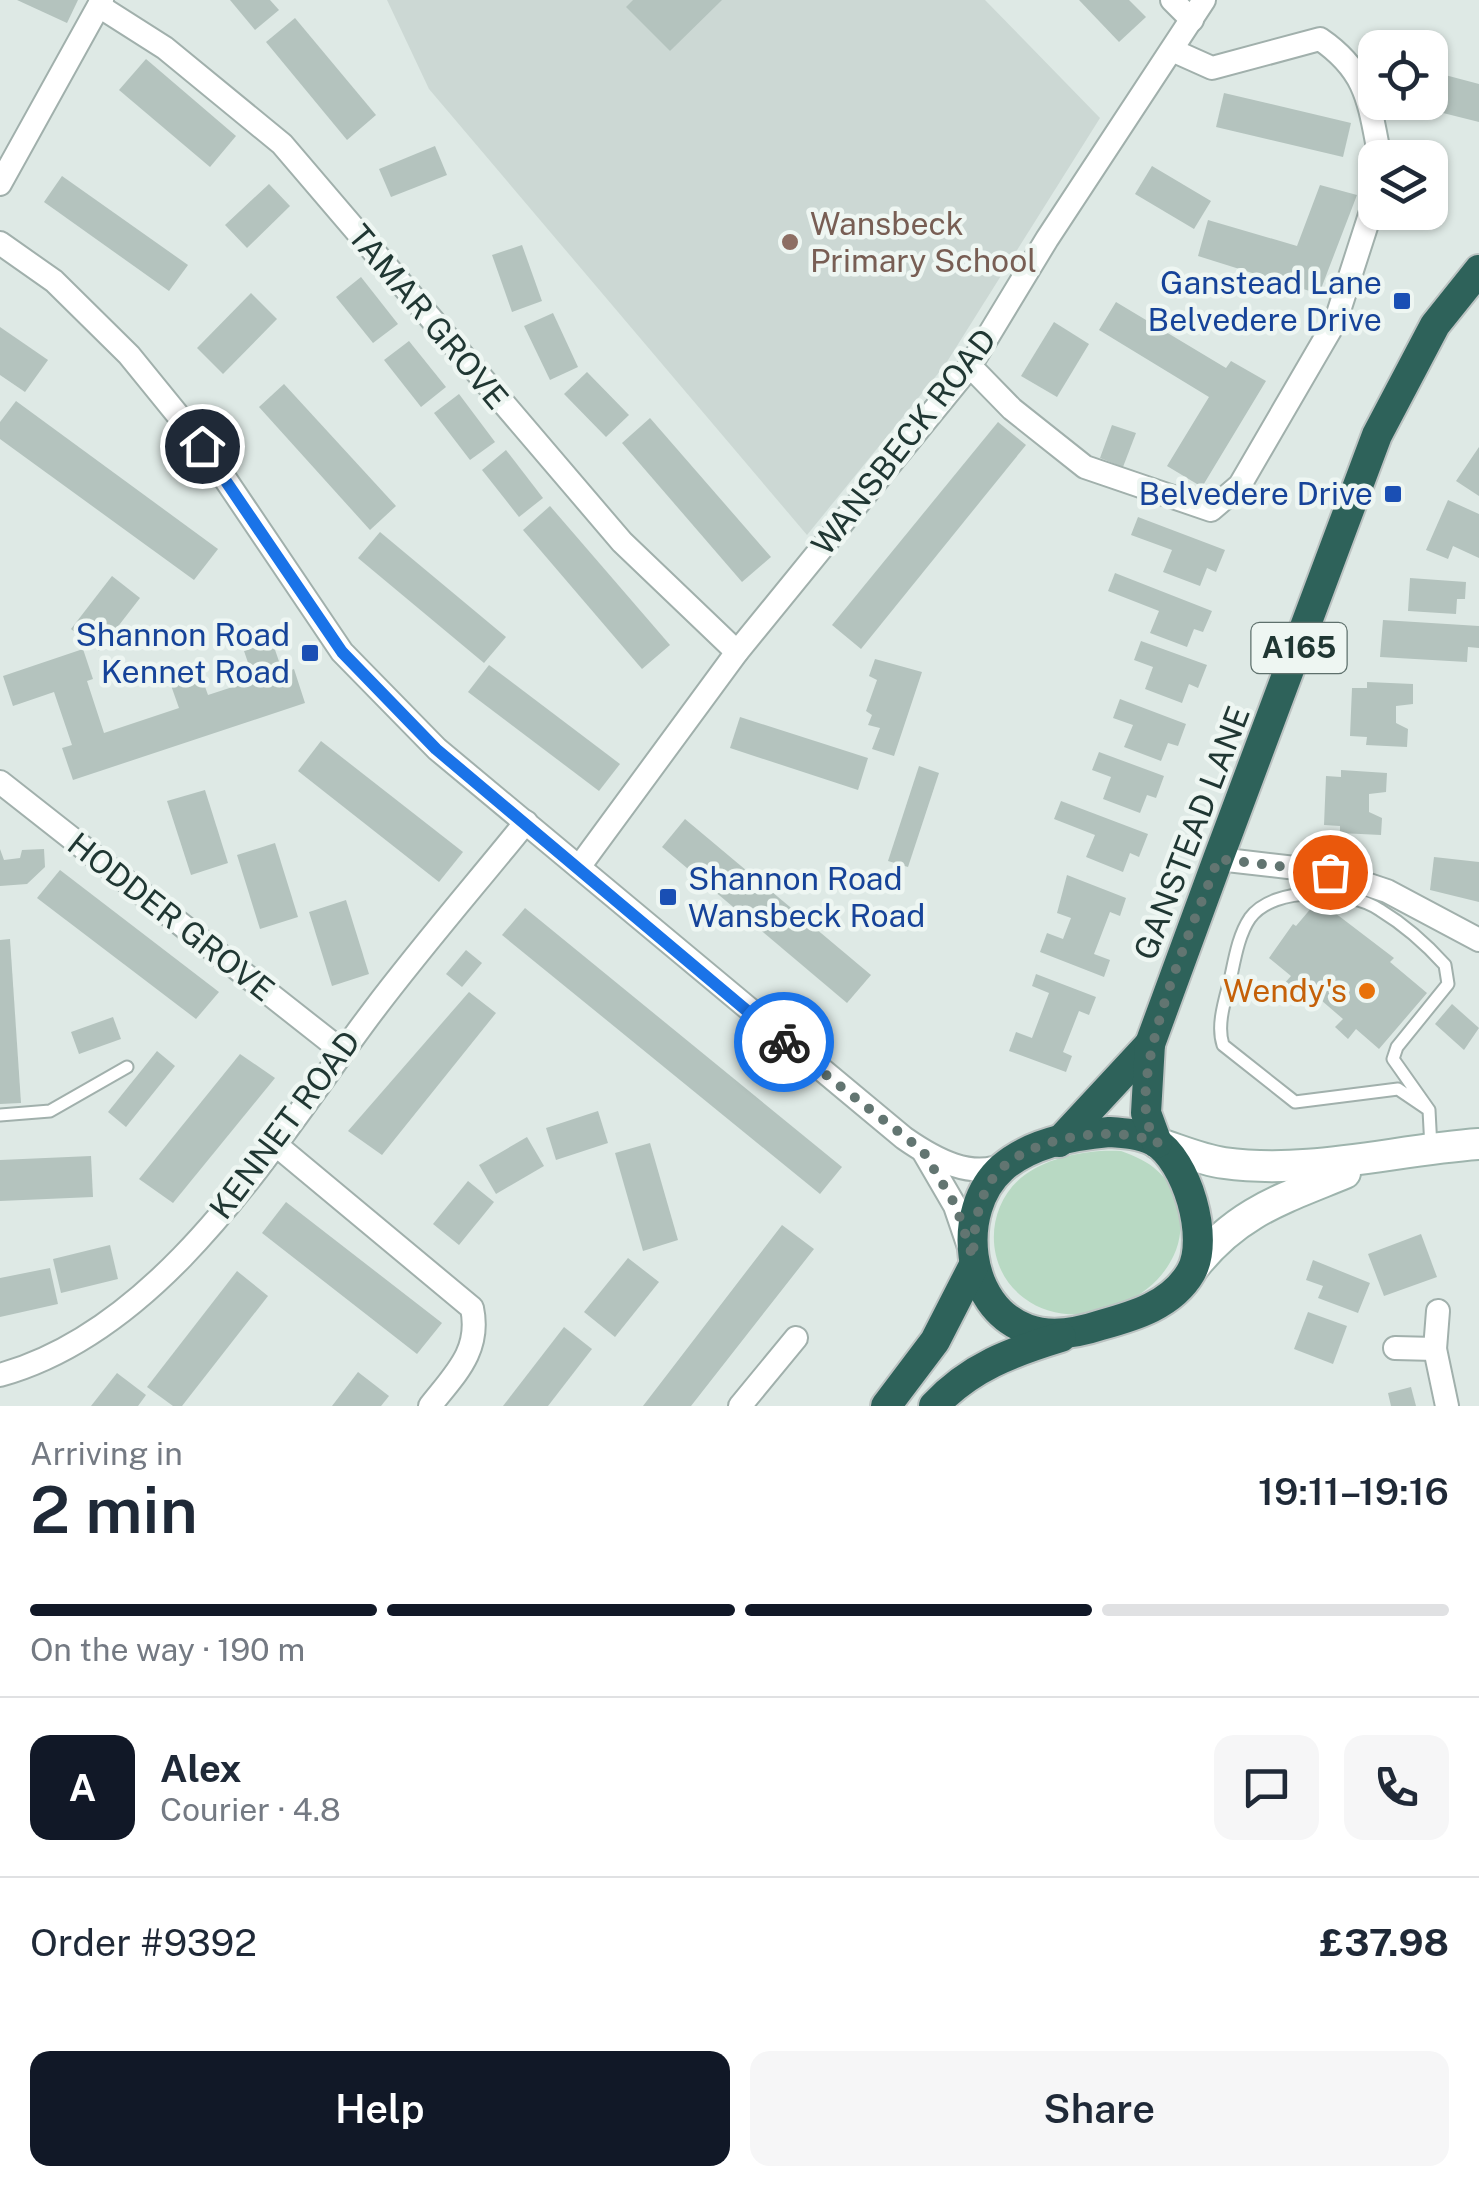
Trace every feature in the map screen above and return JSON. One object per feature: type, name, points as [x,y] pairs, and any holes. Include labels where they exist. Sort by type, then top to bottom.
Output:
[{"type":"highway","name":"GANSTEAD LANE","points":[[1158,1143],[1151,1136],[1146,1114],[1150,1044],[1218,859],[1377,435],[1436,326],[1479,270]]},
{"type":"highway","name":"GANSTEAD LANE","points":[[1059,1142],[1150,1044]]},
{"type":"highway","name":"A165","points":[[886,1406],[935,1340],[974,1261],[980,1202],[992,1179],[1014,1159],[1059,1142],[1109,1132],[1158,1143],[1175,1163],[1194,1207],[1194,1267]]},
{"type":"highway","points":[[974,1261],[988,1298],[1010,1322],[1036,1332],[1074,1334]]},
{"type":"highway","points":[[934,1406],[949,1390],[986,1364],[1136,1316],[1160,1302],[1194,1267]]},
{"type":"main road","points":[[1158,1143],[1213,1161],[1308,1167],[1398,1150],[1479,1144]]},
{"type":"main road","points":[[1194,1267],[1217,1238],[1256,1210],[1398,1150]]},
{"type":"street","points":[[1172,0],[1198,10]]},
{"type":"street","points":[[0,184],[100,3]]},
{"type":"street","name":"TAMAR GROVE","points":[[100,3],[166,48],[282,144],[622,542],[737,652]]},
{"type":"street","name":"WANSBECK ROAD","points":[[579,867],[737,652],[970,366],[1046,240],[1198,10]]},
{"type":"street","points":[[1174,51],[1212,68],[1320,38],[1350,59],[1366,94],[1376,140]]},
{"type":"street","points":[[970,366],[1012,409],[1085,466],[1211,510],[1240,485],[1336,320],[1365,230]]},
{"type":"street","points":[[0,242],[54,282],[129,355],[202,446],[342,652],[436,749],[805,1059],[923,1151],[976,1172],[988,1173],[1014,1159]]},
{"type":"street","name":"HODDER GROVE","points":[[0,782],[342,1051]]},
{"type":"street","name":"KENNET ROAD","points":[[0,1375],[30,1366],[114,1320],[212,1222],[276,1144],[342,1051],[526,822]]},
{"type":"street","points":[[1218,859],[1330,872],[1387,891],[1479,940]]},
{"type":"street","points":[[276,1144],[472,1308],[476,1329],[471,1353],[430,1406]]},
{"type":"street","points":[[923,1151],[956,1206],[974,1261]]},
{"type":"street","points":[[1438,1311],[1434,1350],[1447,1406]]},
{"type":"street","points":[[740,1406],[777,1378],[796,1338]]},
{"type":"street","points":[[1395,1348],[1434,1350]]},
{"type":"lane","points":[[1429,1110],[1398,1090],[1296,1102],[1223,1044],[1221,1024],[1232,972],[1244,929],[1256,912],[1288,896],[1359,901],[1379,909],[1442,960],[1448,984],[1397,1048],[1393,1059],[1429,1110],[1431,1148]]},
{"type":"lane","points":[[0,1116],[50,1112],[127,1068]]},
{"type":"shaded area","name":"Wansbeck Primary School","points":[[387,0],[985,0],[1100,118],[945,365],[807,535],[429,89]]},
{"type":"green space","points":[[1121,1151],[1141,1159],[1170,1186],[1178,1206],[1180,1235],[1171,1260],[1155,1282],[1132,1299],[1105,1310],[1077,1315],[1049,1311],[1024,1298],[1010,1285],[995,1253],[996,1218],[1002,1201],[1026,1174],[1047,1163],[1084,1153]]},
{"type":"building","points":[[17,0],[78,0],[67,23]]},
{"type":"building","points":[[230,0],[270,0],[279,10],[255,30]]},
{"type":"building","points":[[633,0],[722,0],[670,51],[626,7]]},
{"type":"building","points":[[1079,0],[1129,0],[1146,17],[1119,42]]},
{"type":"building","points":[[295,18],[376,115],[347,140],[266,42]]},
{"type":"building","points":[[146,59],[236,136],[210,167],[119,90]]},
{"type":"building","points":[[1448,76],[1479,84],[1479,122],[1448,114]]},
{"type":"building","points":[[1224,93],[1351,123],[1343,157],[1216,127]]},
{"type":"building","points":[[435,146],[447,175],[391,197],[379,169]]},
{"type":"building","points":[[1152,166],[1211,201],[1194,229],[1135,194]]},
{"type":"building","points":[[62,176],[188,265],[169,291],[44,202]]},
{"type":"building","points":[[269,184],[290,206],[247,248],[225,225]]},
{"type":"building","points":[[1320,185],[1357,195],[1319,294],[1198,256],[1208,220],[1297,246]]},
{"type":"building","points":[[522,245],[542,301],[512,312],[492,255]]},
{"type":"building","points":[[361,277],[398,324],[373,343],[336,297]]},
{"type":"building","points":[[251,293],[277,319],[223,374],[197,348]]},
{"type":"building","points":[[1116,302],[1226,368],[1231,361],[1266,381],[1202,487],[1167,466],[1209,397],[1099,330]]},
{"type":"building","points":[[553,313],[578,367],[550,380],[524,326]]},
{"type":"building","points":[[1054,322],[1089,344],[1057,397],[1021,376]]},
{"type":"building","points":[[0,327],[48,360],[25,392],[0,375]]},
{"type":"building","points":[[409,341],[446,387],[421,407],[384,360]]},
{"type":"building","points":[[587,372],[629,415],[606,437],[564,394]]},
{"type":"building","points":[[284,384],[396,506],[370,530],[259,407]]},
{"type":"building","points":[[459,394],[495,442],[470,460],[434,413]]},
{"type":"building","points":[[16,401],[218,549],[194,580],[0,439],[0,422]]},
{"type":"building","points":[[650,418],[771,557],[742,582],[622,443]]},
{"type":"building","points":[[998,422],[1026,445],[861,649],[832,625]]},
{"type":"building","points":[[1112,425],[1136,433],[1123,467],[1100,458]]},
{"type":"building","points":[[1479,447],[1479,496],[1456,481]]},
{"type":"building","points":[[506,450],[543,498],[519,517],[482,470]]},
{"type":"building","points":[[1448,500],[1479,514],[1479,558],[1453,546],[1448,559],[1426,550]]},
{"type":"building","points":[[550,506],[670,645],[642,669],[523,530]]},
{"type":"building","points":[[1138,517],[1225,550],[1216,572],[1207,568],[1200,586],[1163,572],[1172,550],[1131,535]]},
{"type":"building","points":[[380,532],[506,637],[484,663],[358,558]]},
{"type":"building","points":[[1115,573],[1212,611],[1203,632],[1194,629],[1187,647],[1150,633],[1159,611],[1108,591]]},
{"type":"building","points":[[112,576],[140,598],[99,651],[71,629]]},
{"type":"building","points":[[1410,578],[1466,582],[1465,599],[1457,599],[1456,614],[1408,611]]},
{"type":"building","points":[[1383,620],[1479,626],[1479,648],[1468,647],[1467,662],[1380,657]]},
{"type":"building","points":[[272,641],[283,673],[294,669],[305,703],[73,780],[62,748],[72,745],[54,692],[13,706],[3,676],[83,649],[93,679],[87,681],[104,733],[179,708],[168,677],[198,667],[208,695],[254,680],[244,651]]},
{"type":"building","points":[[1141,641],[1207,665],[1198,688],[1189,684],[1182,703],[1145,689],[1153,667],[1134,660]]},
{"type":"building","points":[[875,659],[922,672],[894,756],[872,749],[880,728],[868,725],[872,715],[866,711],[877,680],[869,676]]},
{"type":"building","points":[[489,665],[620,764],[599,791],[468,692]]},
{"type":"building","points":[[1367,682],[1413,684],[1413,704],[1396,706],[1396,723],[1408,729],[1407,747],[1366,745],[1367,737],[1350,736],[1352,688],[1367,688]]},
{"type":"building","points":[[1120,699],[1186,724],[1178,746],[1168,743],[1161,761],[1124,747],[1133,725],[1113,718]]},
{"type":"building","points":[[740,717],[868,758],[858,790],[730,748]]},
{"type":"building","points":[[321,741],[463,852],[439,882],[298,771]]},
{"type":"building","points":[[1099,752],[1164,776],[1156,798],[1147,795],[1140,813],[1103,799],[1111,777],[1092,770]]},
{"type":"building","points":[[919,766],[939,773],[908,867],[888,861]]},
{"type":"building","points":[[1341,770],[1387,773],[1386,792],[1369,794],[1369,812],[1382,818],[1381,835],[1340,833],[1340,826],[1324,825],[1326,776],[1341,777]]},
{"type":"building","points":[[205,790],[228,863],[191,875],[167,801]]},
{"type":"building","points":[[1061,801],[1148,834],[1139,857],[1130,853],[1123,872],[1086,857],[1095,835],[1054,819]]},
{"type":"building","points":[[685,819],[871,975],[847,1003],[662,847]]},
{"type":"building","points":[[275,843],[298,917],[260,929],[237,855]]},
{"type":"building","points":[[0,849],[4,860],[20,858],[22,850],[44,849],[45,867],[27,884],[0,886]]},
{"type":"building","points":[[1434,857],[1479,862],[1479,902],[1430,890]]},
{"type":"building","points":[[60,870],[219,992],[196,1019],[37,898]]},
{"type":"building","points":[[1067,875],[1126,898],[1120,916],[1110,912],[1094,954],[1110,960],[1104,977],[1040,952],[1047,933],[1063,939],[1071,918],[1057,913]]},
{"type":"building","points":[[346,900],[369,974],[332,986],[309,912]]},
{"type":"building","name":"Wendy's","points":[[1318,900],[1394,958],[1390,962],[1427,993],[1379,1049],[1356,1029],[1348,1039],[1335,1027],[1343,1019],[1307,988],[1299,998],[1283,985],[1291,976],[1269,958],[1293,924],[1296,926]]},
{"type":"building","points":[[525,908],[842,1167],[820,1194],[502,935]]},
{"type":"building","points":[[10,939],[21,1103],[0,1104],[0,940]]},
{"type":"building","points":[[466,950],[482,963],[462,987],[446,974]]},
{"type":"building","points":[[1036,974],[1096,997],[1089,1015],[1079,1011],[1063,1052],[1072,1056],[1066,1072],[1009,1051],[1016,1032],[1032,1038],[1049,993],[1032,986]]},
{"type":"building","points":[[469,992],[496,1013],[382,1155],[348,1131]]},
{"type":"building","points":[[1452,1004],[1479,1028],[1464,1050],[1435,1024]]},
{"type":"building","points":[[113,1017],[121,1039],[79,1054],[71,1032]]},
{"type":"building","points":[[157,1051],[175,1066],[126,1127],[108,1112]]},
{"type":"building","points":[[240,1054],[275,1078],[173,1203],[139,1179]]},
{"type":"building","points":[[598,1111],[608,1143],[556,1160],[546,1128]]},
{"type":"building","points":[[527,1137],[544,1166],[496,1194],[479,1165]]},
{"type":"building","points":[[650,1143],[678,1240],[643,1251],[615,1153]]},
{"type":"building","points":[[91,1156],[93,1197],[0,1201],[0,1160]]},
{"type":"building","points":[[468,1181],[494,1202],[459,1245],[433,1224]]},
{"type":"building","points":[[286,1202],[442,1323],[417,1354],[262,1233]]},
{"type":"building","points":[[782,1225],[814,1249],[691,1406],[643,1406]]},
{"type":"building","points":[[1421,1234],[1437,1277],[1384,1296],[1368,1254]]},
{"type":"building","points":[[110,1245],[118,1279],[61,1293],[53,1259]]},
{"type":"building","points":[[628,1258],[659,1282],[615,1337],[584,1312]]},
{"type":"building","points":[[1313,1260],[1370,1283],[1358,1313],[1318,1298],[1323,1286],[1306,1280]]},
{"type":"building","points":[[50,1268],[58,1304],[0,1317],[0,1278]]},
{"type":"building","points":[[237,1271],[268,1296],[182,1406],[173,1406],[147,1387]]},
{"type":"building","points":[[1308,1312],[1347,1326],[1333,1364],[1294,1349]]},
{"type":"building","points":[[564,1327],[592,1349],[548,1406],[503,1406]]},
{"type":"building","points":[[358,1372],[389,1396],[381,1406],[332,1406]]},
{"type":"building","points":[[117,1373],[146,1395],[138,1406],[91,1406]]},
{"type":"building","points":[[1411,1387],[1416,1406],[1391,1406],[1388,1393]]},
{"type":"way so far","points":[[784,1042],[923,1151],[956,1206],[973,1258],[980,1202],[992,1179],[1014,1159],[1037,1148],[1098,1133],[1127,1134],[1158,1143],[1151,1136],[1146,1114],[1150,1044],[1218,859],[1330,872]]},
{"type":"place","name":"Wansbeck Primary School","points":[[790,242]]},
{"type":"place","name":"Ganstead Lane Belvedere Drive","points":[[1402,301]]},
{"type":"place","name":"Belvedere Drive","points":[[1393,494]]},
{"type":"place","name":"Shannon Road Kennet Road","points":[[310,653]]},
{"type":"place","name":"Shannon Road Wansbeck Road","points":[[668,897]]},
{"type":"place","name":"Wendy's","points":[[1367,991]]},
{"type":"route","points":[[202,446],[342,652],[436,749],[784,1042]]}]
